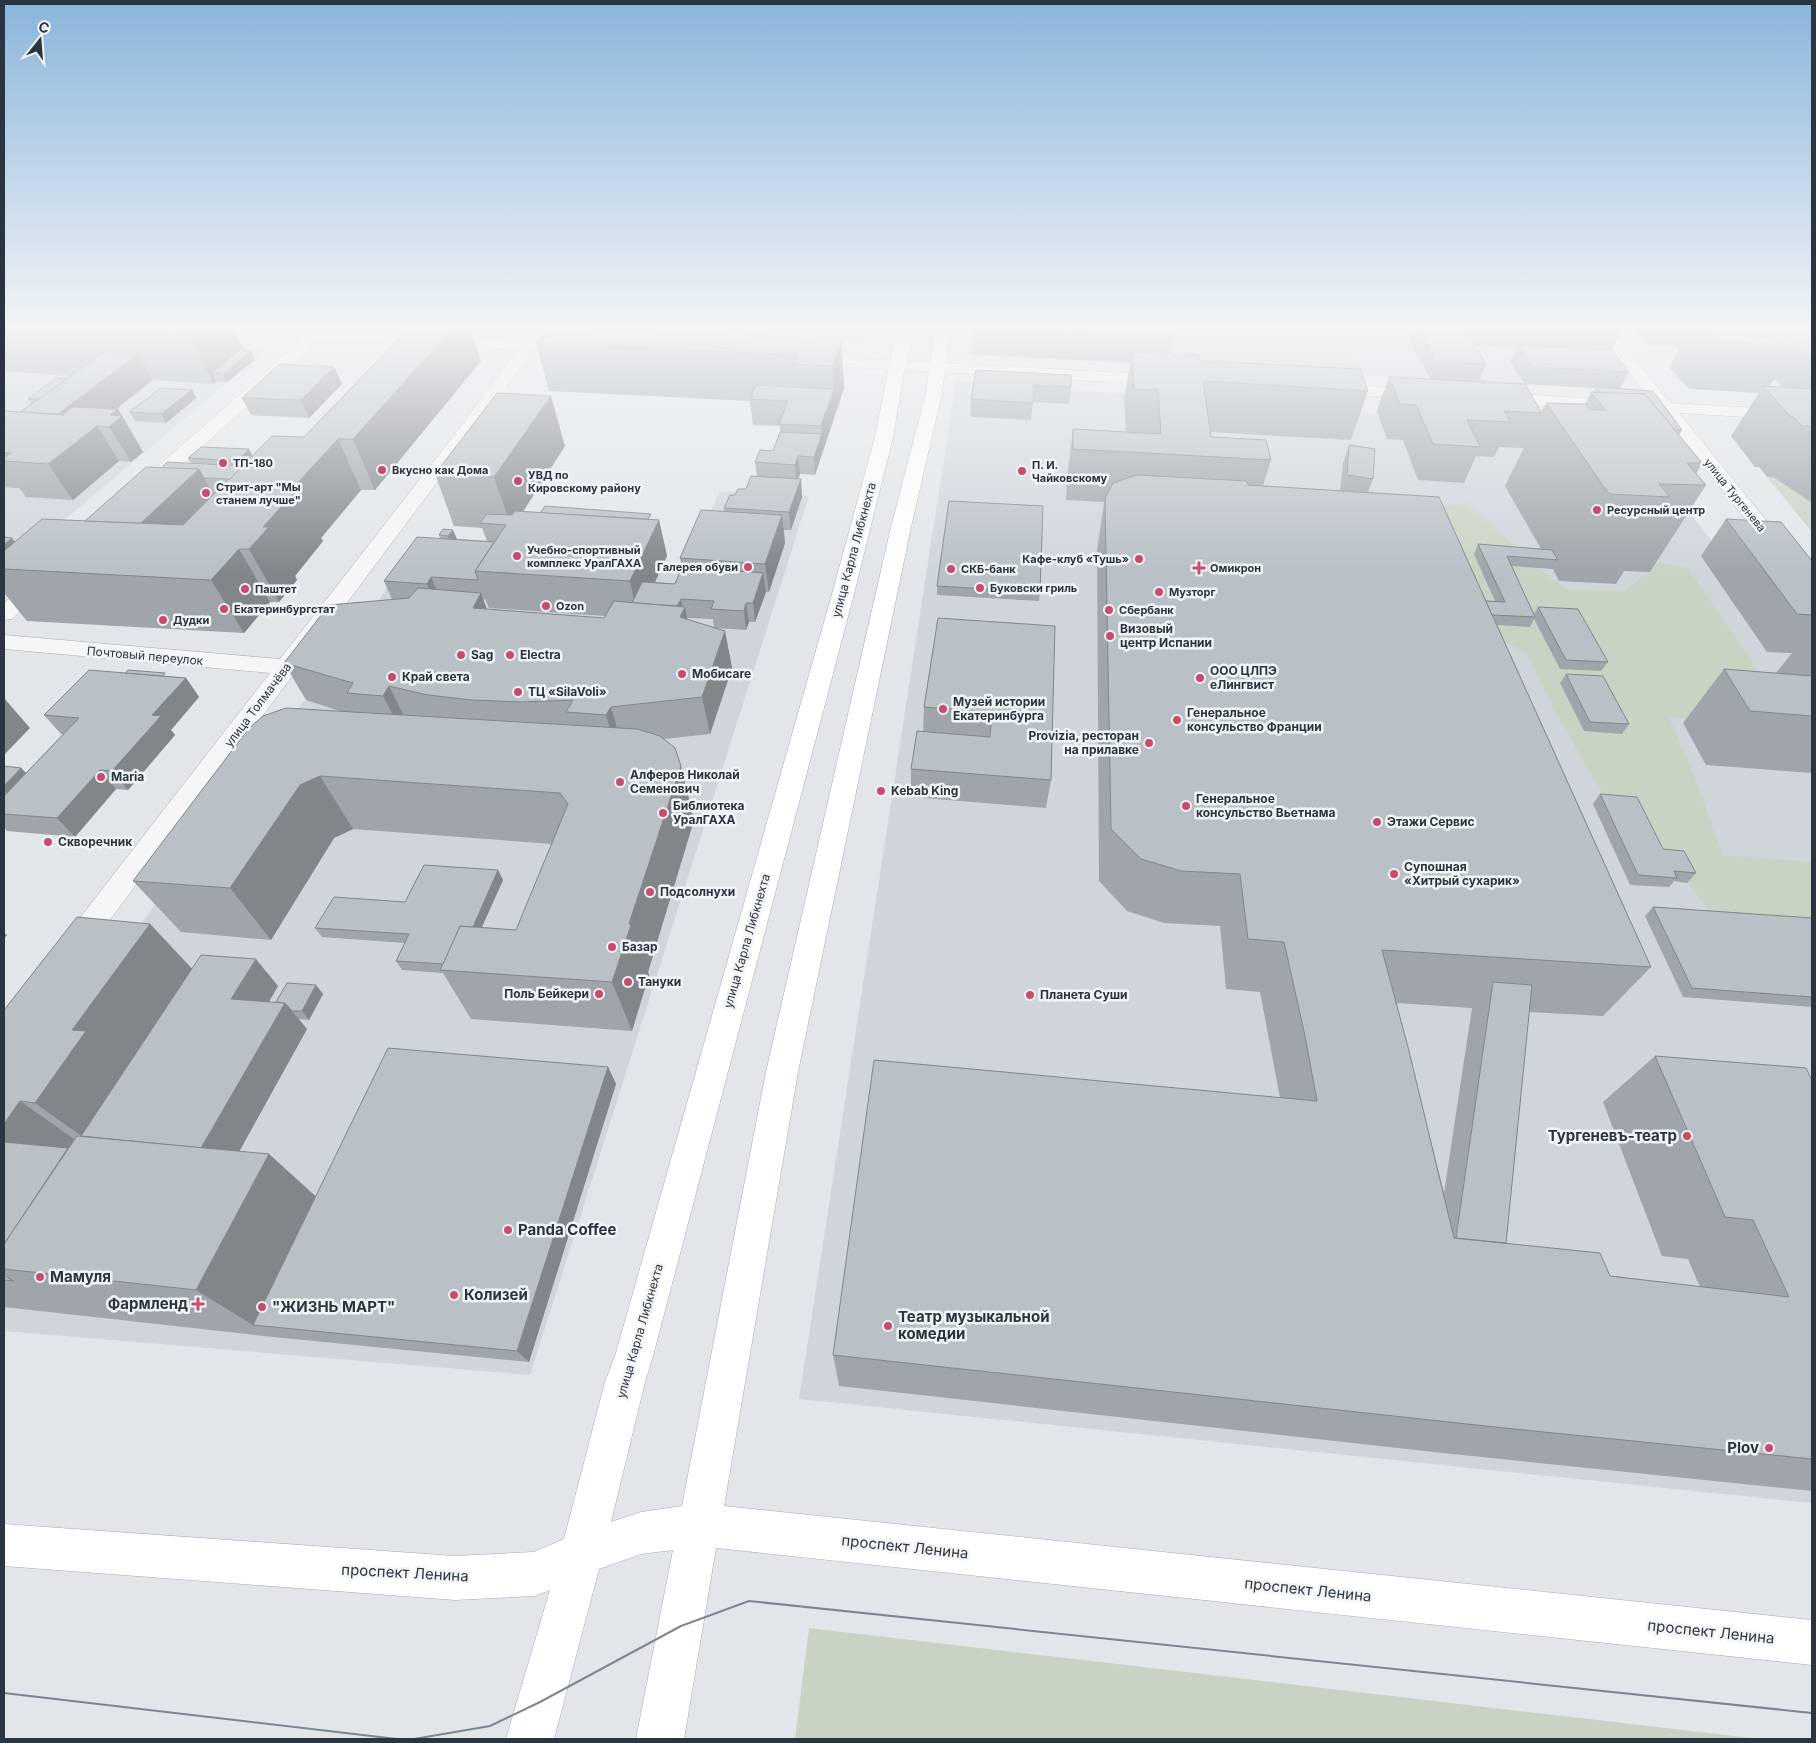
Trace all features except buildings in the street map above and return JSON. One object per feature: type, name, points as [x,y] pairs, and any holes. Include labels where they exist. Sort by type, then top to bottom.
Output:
[{"type":"main road","name":"улица Карла Либкнехта","points":[[530,1739],[582,1553],[625,1382],[634,1356],[843,594],[884,437],[889,409]]},
{"type":"main road","points":[[660,1739],[782,1072],[902,527],[930,409]]},
{"type":"main road","name":"проспект Ленина","points":[[4,1545],[455,1578],[535,1574],[582,1553],[642,1533],[699,1525],[1812,1642]]},
{"type":"street","points":[[134,498],[233,409]]},
{"type":"street","name":"улица Толмачёва","points":[[58,966],[482,409]]},
{"type":"street","name":"улица Тургенева","points":[[1668,409],[1714,470],[1812,590]]},
{"type":"street","points":[[1704,409],[1812,416]]},
{"type":"street","points":[[4,614],[55,568]]},
{"type":"street","name":"Почтовый переулок","points":[[4,642],[286,667]]},
{"type":"shaded area","points":[[4,409],[196,409],[4,571]]},
{"type":"shaded area","points":[[952,409],[1328,409],[1626,432],[1812,669],[1812,1503],[799,1399]]},
{"type":"shaded area","points":[[720,491],[809,496],[530,1375],[4,1331],[4,1110],[419,545],[684,567]]},
{"type":"green space","points":[[1767,477],[1773,477],[1812,503],[1812,532]]},
{"type":"green space","points":[[1467,503],[1537,567],[1566,589],[1624,591],[1659,563],[1688,568],[1748,655],[1788,731],[1669,717],[1693,772],[1723,855],[1812,862],[1812,925],[1717,921],[1629,806],[1603,795],[1554,710],[1528,655],[1307,524]]},
{"type":"green space","points":[[809,1628],[1760,1739],[795,1739]]},
{"type":"tram line","points":[[414,1739],[490,1726],[540,1702],[681,1626],[749,1601],[1812,1713]]},
{"type":"tram line","points":[[4,1693],[397,1739]]},
{"type":"place","name":"ТП-180","points":[[223,463]]},
{"type":"place","name":"Вкусно как Дома","points":[[382,470]]},
{"type":"place","name":"П. И. Чайковскому","points":[[1022,471]]},
{"type":"place","name":"УВД по Кировскому району","points":[[518,481]]},
{"type":"place","name":"Стрит-арт \"Мы станем лучше\"","points":[[206,493]]},
{"type":"place","name":"Ресурсный центр","points":[[1597,510]]},
{"type":"place","name":"Учебно-спортивный комплекс УралГАХА","points":[[517,556]]},
{"type":"place","name":"Кафе-клуб «Тушь»","points":[[1139,559]]},
{"type":"place","name":"Галерея обуви","points":[[748,567]]},
{"type":"place","name":"Омикрон","points":[[1199,568]]},
{"type":"place","name":"СКБ-банк","points":[[951,569]]},
{"type":"place","name":"Буковски гриль","points":[[980,588]]},
{"type":"place","name":"Паштет","points":[[245,589]]},
{"type":"place","name":"Музторг","points":[[1159,592]]},
{"type":"place","name":"Ozon","points":[[546,606]]},
{"type":"place","name":"Екатеринбургстат","points":[[224,609]]},
{"type":"place","name":"Сбербанк","points":[[1109,610]]},
{"type":"place","name":"Дудки","points":[[163,620]]},
{"type":"place","name":"Визовый центр Испании","points":[[1110,636]]},
{"type":"place","name":"Sag","points":[[461,655]]},
{"type":"place","name":"Electra","points":[[510,655]]},
{"type":"place","name":"Мобиcare","points":[[682,674]]},
{"type":"place","name":"Край света","points":[[392,677]]},
{"type":"place","name":"ООО ЦЛПЭ еЛингвист","points":[[1200,678]]},
{"type":"place","name":"ТЦ «SilaVoli»","points":[[518,692]]},
{"type":"place","name":"Музей истории Екатеринбурга","points":[[943,709]]},
{"type":"place","name":"Генеральное консульство Франции","points":[[1177,720]]},
{"type":"place","name":"Provizia, ресторан на прилавке","points":[[1149,743]]},
{"type":"place","name":"Maria","points":[[101,777]]},
{"type":"place","name":"Алферов Николай Семенович","points":[[620,782]]},
{"type":"place","name":"Kebab King","points":[[881,791]]},
{"type":"place","name":"Генеральное консульство Вьетнама","points":[[1186,806]]},
{"type":"place","name":"Библиотека УралГАХА","points":[[663,813]]},
{"type":"place","name":"Этажи Сервис","points":[[1377,822]]},
{"type":"place","name":"Скворечник","points":[[48,842]]},
{"type":"place","name":"Супошная «Хитрый сухарик»","points":[[1394,874]]},
{"type":"place","name":"Подсолнухи","points":[[650,892]]},
{"type":"place","name":"Базар","points":[[612,947]]},
{"type":"place","name":"Тануки","points":[[628,982]]},
{"type":"place","name":"Поль Бейкери","points":[[599,994]]},
{"type":"place","name":"Планета Суши","points":[[1030,995]]},
{"type":"place","name":"Тургеневъ-театр","points":[[1687,1136]]},
{"type":"place","name":"Panda Coffee","points":[[508,1230]]},
{"type":"place","name":"Мамуля","points":[[40,1277]]},
{"type":"place","name":"Колизей","points":[[454,1295]]},
{"type":"place","name":"Фармленд","points":[[198,1304]]},
{"type":"place","name":"\"ЖИЗНЬ МАРТ\"","points":[[262,1307]]},
{"type":"place","name":"Театр музыкальной комедии","points":[[888,1326]]},
{"type":"place","name":"Plov","points":[[1769,1448]]}]
